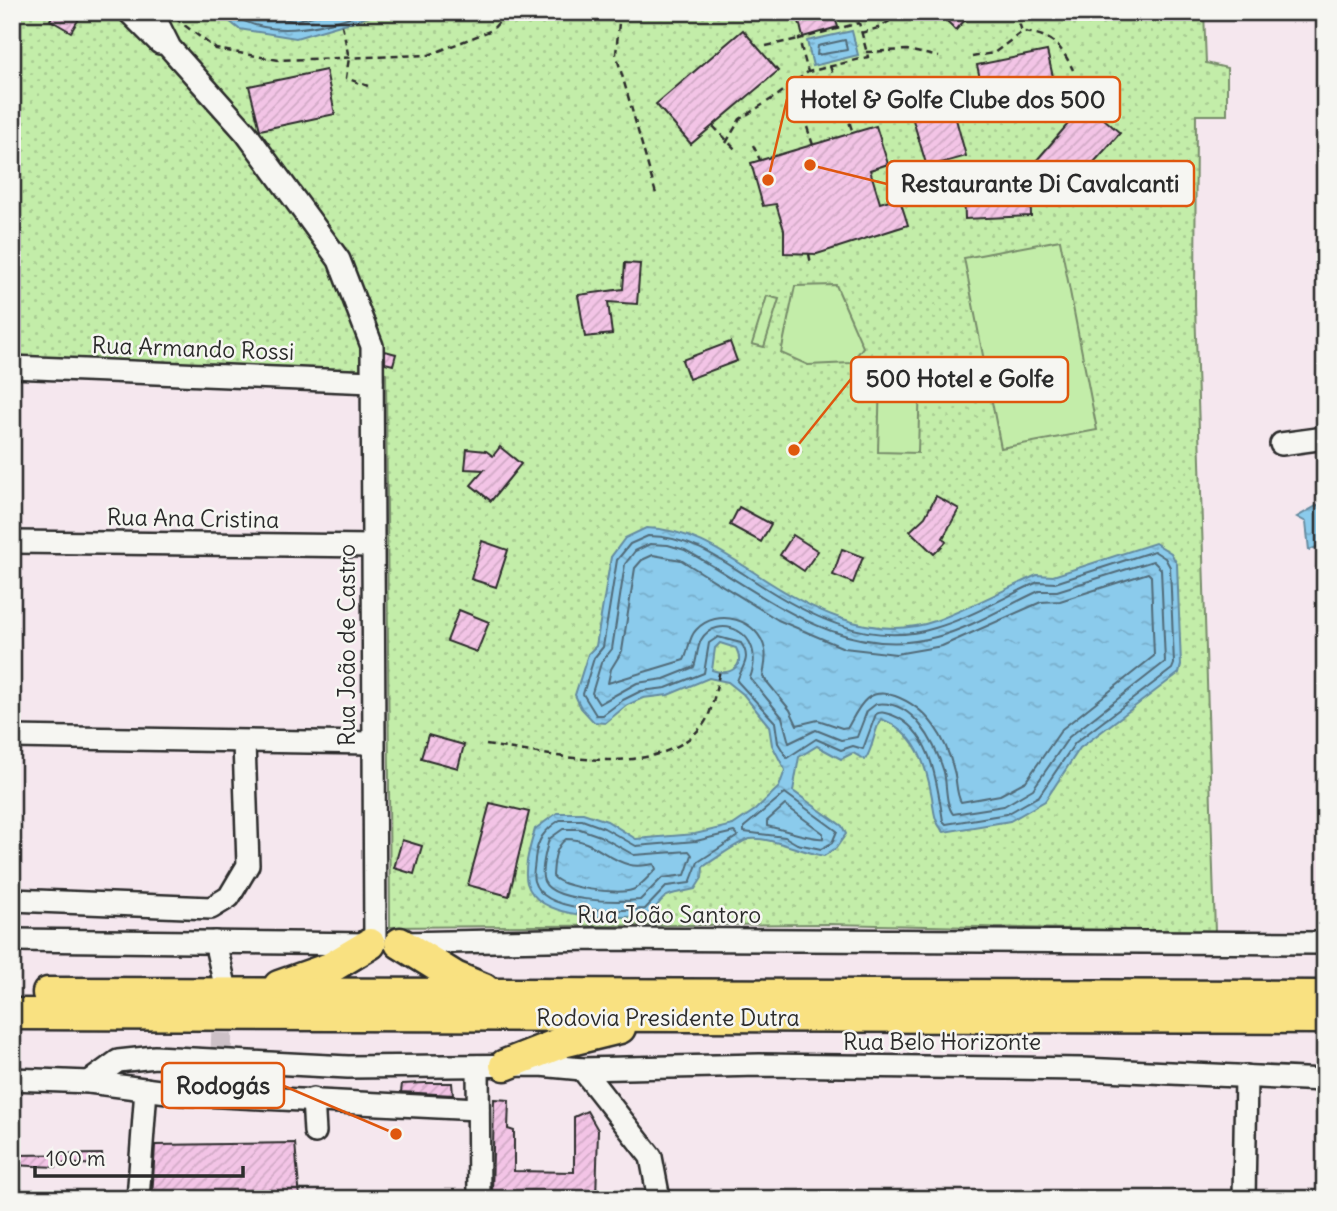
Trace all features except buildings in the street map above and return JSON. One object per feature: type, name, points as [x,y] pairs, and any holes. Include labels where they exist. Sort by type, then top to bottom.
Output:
[{"type":"highway","points":[[254,994],[331,968],[382,944],[455,977],[501,994]]},
{"type":"highway","name":"Rodovia Presidente Dutra","points":[[12,993],[1325,996]]},
{"type":"highway","name":"Rodovia Presidente Dutra","points":[[12,1014],[1325,1018]]},
{"type":"highway","points":[[491,1066],[563,1042],[662,1018]]},
{"type":"street","points":[[129,12],[159,43],[170,48]]},
{"type":"street","points":[[152,12],[170,48]]},
{"type":"street","name":"Rua João de Castro","points":[[170,48],[246,133],[339,260],[372,346],[372,743],[382,944]]},
{"type":"street","name":"Rua Armando Rossi","points":[[12,367],[372,382]]},
{"type":"street","points":[[1281,444],[1325,438]]},
{"type":"street","name":"Rua Ana Cristina","points":[[12,542],[373,546]]},
{"type":"street","points":[[12,737],[372,743]]},
{"type":"street","points":[[12,900],[211,908],[229,897],[248,866],[244,742]]},
{"type":"street","name":"Rua João Santoro","points":[[12,940],[382,944],[596,939],[1325,943]]},
{"type":"street","points":[[215,942],[224,981]]},
{"type":"street","name":"Rua Belo Horizonte","points":[[89,1082],[106,1068],[130,1058],[218,1058],[348,1067],[491,1066],[582,1069],[760,1065],[1083,1069],[1325,1080]]},
{"type":"street","points":[[479,1199],[478,1109],[491,1066]]},
{"type":"street","points":[[348,1067],[350,1102]]},
{"type":"street","points":[[582,1069],[651,1157],[659,1199]]},
{"type":"street","points":[[1244,1199],[1246,1076]]},
{"type":"street","points":[[12,1079],[89,1082],[183,1094],[478,1109]]},
{"type":"street","points":[[138,1199],[146,1089]]},
{"type":"street","points":[[313,1099],[315,1132]]},
{"type":"path","points":[[170,12],[216,49],[279,60],[429,55],[492,30],[508,12]]},
{"type":"path","points":[[620,12],[616,54],[656,194]]},
{"type":"path","points":[[861,33],[878,28],[905,12]]},
{"type":"path","points":[[1016,12],[1022,32]]},
{"type":"path","points":[[1019,20],[1049,12]]},
{"type":"path","points":[[726,144],[740,119],[808,72],[868,57],[859,23],[766,46]]},
{"type":"path","points":[[342,25],[349,58],[346,78],[368,86]]},
{"type":"path","points":[[972,57],[994,53],[1022,32],[1052,38],[1063,49],[1073,70]]},
{"type":"path","points":[[799,39],[808,72]]},
{"type":"path","points":[[866,52],[907,50],[939,57]]},
{"type":"path","points":[[830,66],[853,133]]},
{"type":"path","points":[[713,126],[726,144],[737,151]]},
{"type":"path","points":[[807,127],[813,145]]},
{"type":"path","points":[[753,145],[760,160]]},
{"type":"path","points":[[809,254],[811,264]]},
{"type":"path","points":[[486,745],[618,762],[677,749],[704,725],[720,670]]},
{"type":"green space","points":[[12,12],[1204,12],[1206,63],[1227,68],[1227,115],[1196,115],[1195,305],[1215,932],[828,924],[390,927],[386,373],[373,370],[12,359]]},
{"type":"green space","points":[[1060,240],[1097,430],[1001,448],[964,258]]},
{"type":"green space","points":[[836,285],[863,347],[851,363],[808,365],[781,353],[795,286]]},
{"type":"green space","points":[[767,296],[779,299],[764,347],[752,344]]},
{"type":"green space","points":[[880,377],[920,378],[918,453],[878,452]]},
{"type":"water","points":[[218,12],[385,12],[296,38],[239,29]]},
{"type":"water","points":[[852,31],[858,55],[813,66],[807,41]]},
{"type":"water","points":[[1325,501],[1325,544],[1309,550],[1306,522],[1297,517]]},
{"type":"water","points":[[646,528],[689,536],[816,608],[863,625],[887,628],[911,627],[935,621],[1037,575],[1053,576],[1155,543],[1171,553],[1177,564],[1181,665],[1179,673],[1080,748],[1045,801],[1010,821],[944,832],[936,820],[926,772],[917,750],[902,731],[881,719],[865,760],[853,753],[841,759],[817,746],[799,757],[793,791],[842,826],[846,834],[836,848],[824,856],[766,840],[745,840],[703,867],[702,878],[695,889],[665,897],[650,916],[599,917],[562,911],[546,905],[534,896],[526,877],[535,829],[557,813],[583,813],[607,821],[636,839],[695,834],[733,825],[755,810],[779,787],[785,770],[772,745],[769,726],[743,694],[728,682],[709,678],[668,695],[643,698],[627,705],[605,723],[594,722],[581,708],[575,695],[588,654],[596,646],[611,557],[625,538]],"holes":[[[720,643],[736,648],[739,661],[734,669],[724,672],[712,670],[715,648]]]},
{"type":"tunnel","points":[[221,1054],[223,1000]]},
{"type":"place","name":"Restaurante Di Cavalcanti","points":[[810,165]]},
{"type":"place","name":"Hotel & Golfe Clube dos 500","points":[[768,180]]},
{"type":"place","name":"500 Hotel e Golfe","points":[[794,450]]},
{"type":"place","name":"Rodogás","points":[[396,1134]]}]
